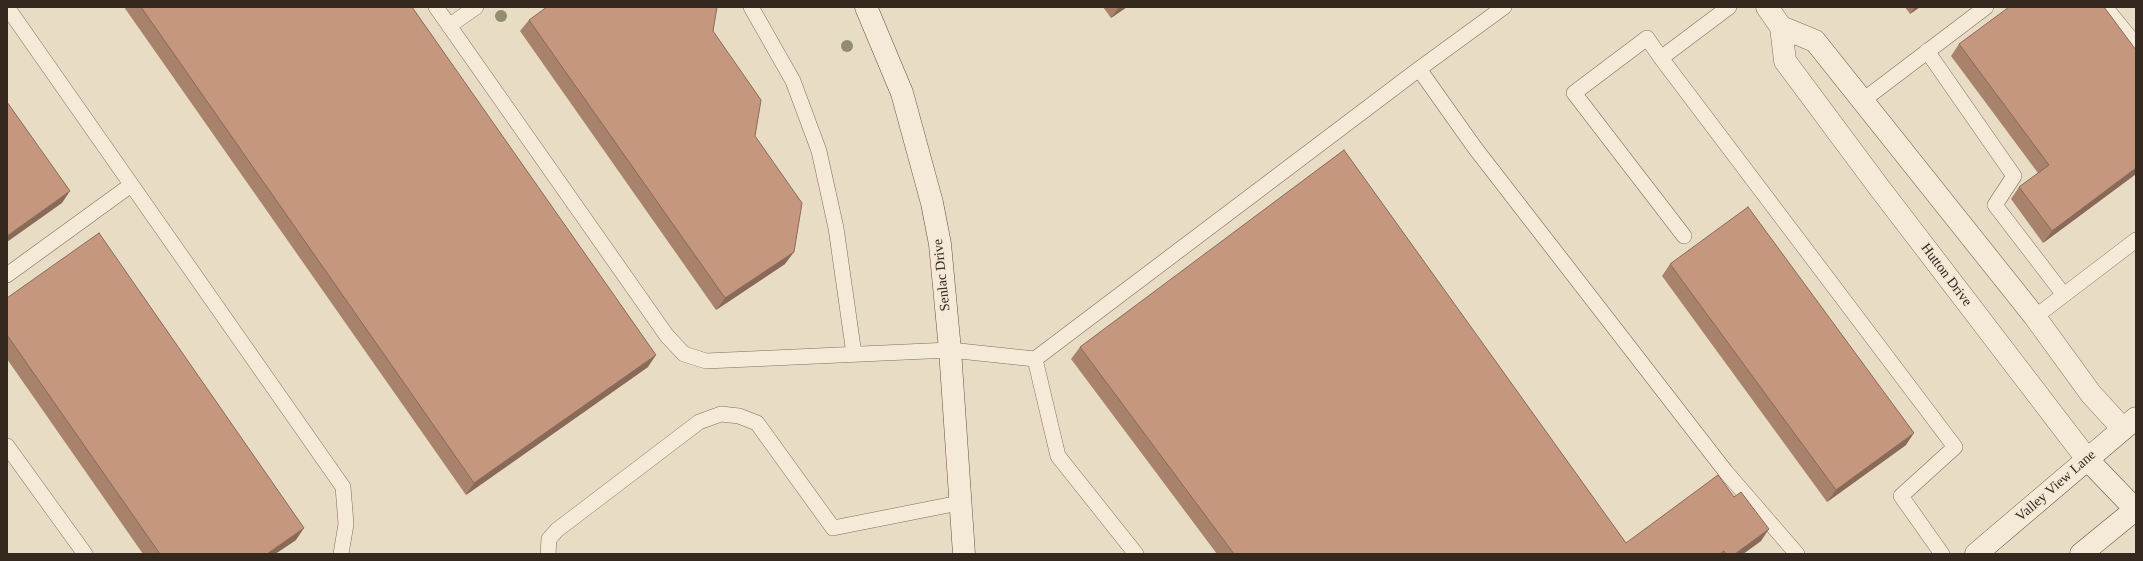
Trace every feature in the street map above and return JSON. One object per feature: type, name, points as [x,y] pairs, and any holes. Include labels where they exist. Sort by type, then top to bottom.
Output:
[{"type":"street","name":"Senlac Drive","points":[[866,7],[902,93],[932,203],[940,244],[950,350],[959,503],[964,554]]},
{"type":"street","points":[[1766,7],[1781,26],[1815,41],[2035,317],[2091,394],[2132,430]]},
{"type":"street","name":"Hutton Drive","points":[[1781,26],[1785,61],[1878,186],[2087,459],[2136,510]]},
{"type":"street","name":"Valley View Lane","points":[[1976,554],[2087,459],[2132,430]]},
{"type":"street","points":[[2081,554],[2136,510]]},
{"type":"lane","points":[[7,7],[343,487],[346,524],[341,554]]},
{"type":"lane","points":[[436,7],[667,336],[684,354],[706,361],[950,350],[1035,359],[1419,69],[1504,7]]},
{"type":"lane","points":[[449,26],[476,7]]},
{"type":"lane","points":[[751,7],[793,81],[819,151],[836,228],[854,354]]},
{"type":"lane","points":[[1661,58],[1729,7]]},
{"type":"lane","points":[[1862,101],[1986,7]]},
{"type":"lane","points":[[2105,7],[2136,45]]},
{"type":"lane","points":[[1684,236],[1574,93],[1647,38],[1955,447],[1900,496],[1942,554]]},
{"type":"lane","points":[[1927,51],[2014,176],[1995,205],[2064,295]]},
{"type":"lane","points":[[1419,69],[1475,148],[1726,472],[1797,554]]},
{"type":"lane","points":[[7,275],[131,185]]},
{"type":"lane","points":[[2035,317],[2136,240]]},
{"type":"lane","points":[[1035,359],[1058,456],[1136,554]]},
{"type":"lane","points":[[548,554],[550,539],[557,530],[699,422],[721,414],[739,416],[757,423],[833,528],[959,503]]},
{"type":"lane","points":[[7,446],[85,554]]},
{"type":"building","points":[[141,7],[412,7],[656,355],[474,483]]},
{"type":"building","points":[[547,7],[717,7],[713,31],[761,100],[755,136],[802,203],[794,252],[725,298],[529,20]]},
{"type":"building","points":[[2009,7],[2104,7],[2136,50],[2136,168],[2052,231],[2019,187],[2049,165],[1959,44]]},
{"type":"building","points":[[7,102],[70,191],[7,236]]},
{"type":"building","points":[[1344,150],[1626,543],[1718,475],[1734,497],[1741,492],[1769,529],[1735,554],[1726,554],[1724,551],[1720,554],[1234,554],[1080,347]]},
{"type":"building","points":[[1748,207],[1914,433],[1836,490],[1670,264]]},
{"type":"building","points":[[99,233],[304,528],[267,554],[160,554],[7,335],[7,298]]}]
